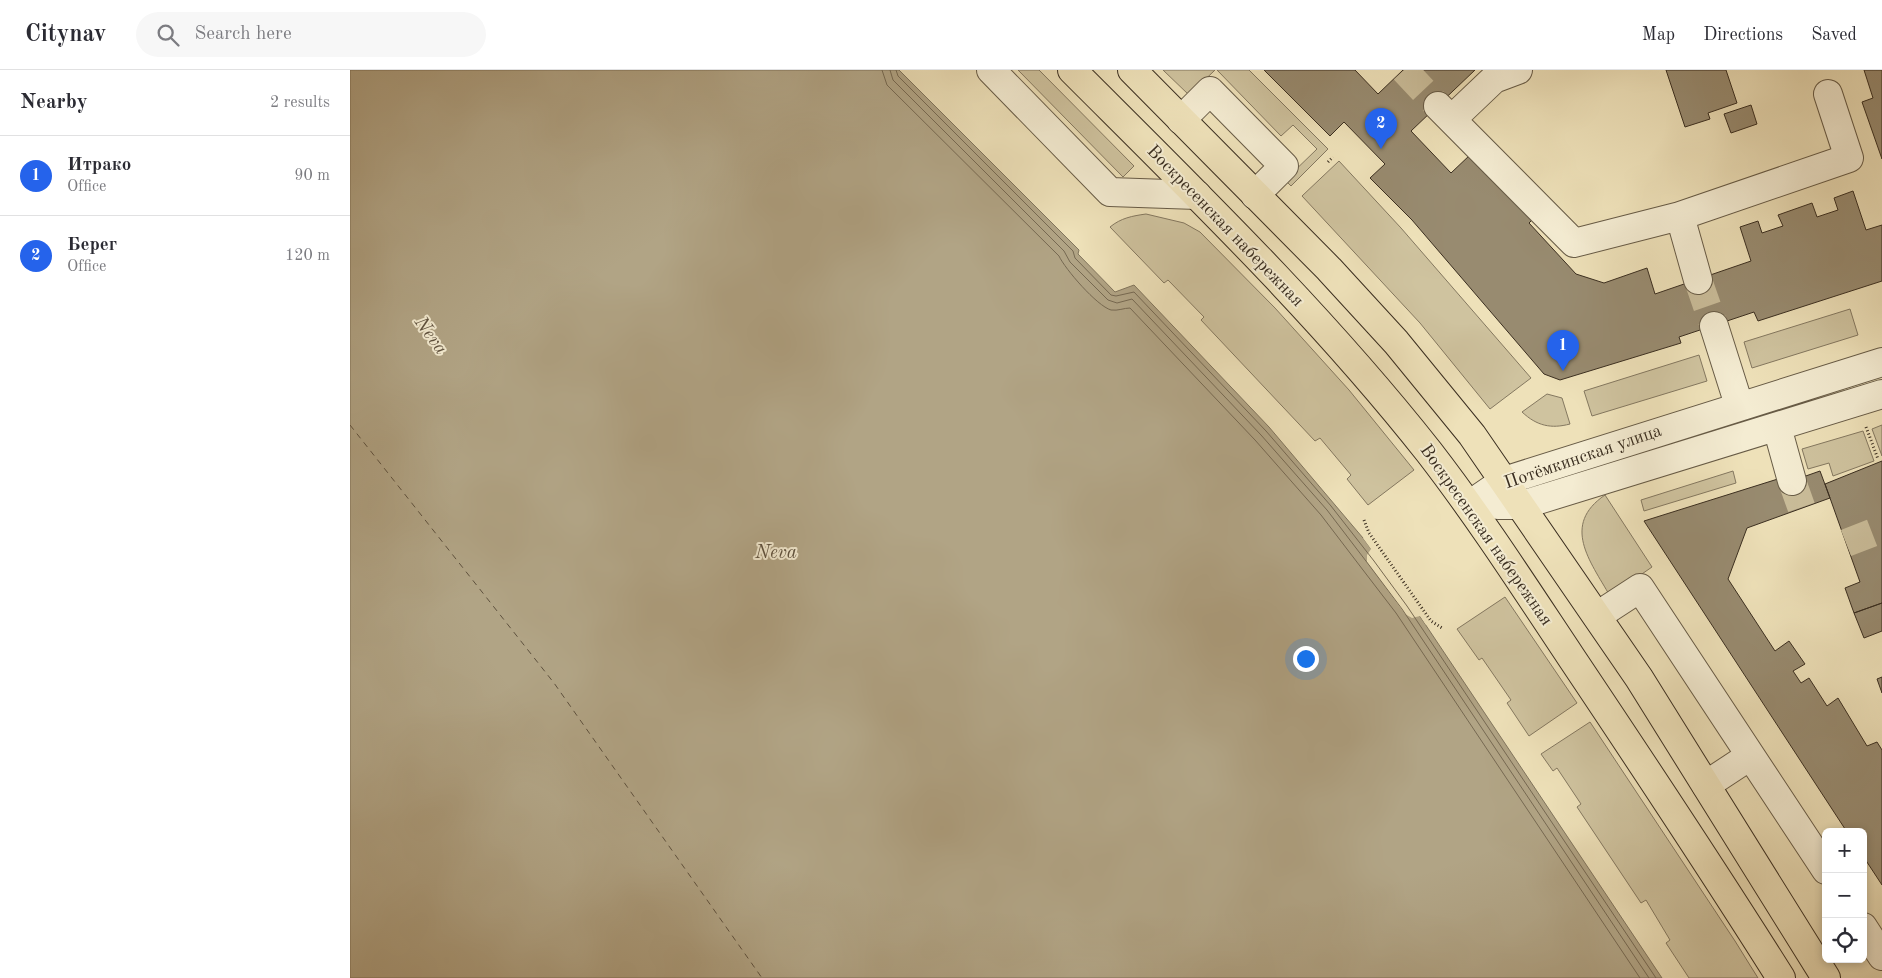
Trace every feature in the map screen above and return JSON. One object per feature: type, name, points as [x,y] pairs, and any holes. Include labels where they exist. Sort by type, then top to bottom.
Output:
[{"type":"main road","name":"Воскресенская набережная","points":[[1072,70],[1197,195],[1365,375],[1469,505],[1781,978]]},
{"type":"main road","points":[[1132,70],[1329,269],[1396,342],[1472,435],[1597,616],[1706,785],[1826,978]]},
{"type":"street","points":[[991,70],[1110,192],[1197,195]]},
{"type":"street","points":[[1518,70],[1494,79],[1445,113],[1574,243],[1680,216],[1849,158],[1828,94]]},
{"type":"street","points":[[1181,120],[1210,92],[1284,166],[1255,194]]},
{"type":"street","points":[[1680,216],[1698,280]]},
{"type":"street","points":[[1714,326],[1739,405]]},
{"type":"street","name":"Потёмкинская улица","points":[[1469,505],[1504,481],[1739,405],[1882,362]]},
{"type":"street","name":"Потёмкинская улица","points":[[1469,505],[1522,505],[1882,394]]},
{"type":"street","points":[[1776,427],[1792,481]]},
{"type":"street","points":[[1597,616],[1640,588],[1822,864]]},
{"type":"street","points":[[1706,785],[1750,756]]},
{"type":"street","points":[[1867,933],[1882,956]]},
{"type":"path","points":[[1328,162],[1333,156]]},
{"type":"path","points":[[1865,424],[1878,459]]},
{"type":"path","points":[[1364,520],[1369,534],[1431,620],[1442,628]]},
{"type":"shaded area","points":[[1018,70],[1039,70],[1134,166],[1123,177]]},
{"type":"shaded area","points":[[1163,70],[1215,70],[1189,95]]},
{"type":"shaded area","points":[[1217,70],[1249,70],[1328,149],[1291,186],[1285,180],[1317,149],[1293,125],[1281,136]]},
{"type":"shaded area","points":[[1339,161],[1401,228],[1531,378],[1490,409],[1420,323],[1302,196]]},
{"type":"shaded area","points":[[1146,214],[1184,223],[1200,232],[1275,308],[1349,390],[1414,470],[1368,505],[1347,479],[1351,475],[1320,438],[1315,441],[1201,320],[1204,317],[1168,280],[1164,283],[1110,227],[1118,221]]},
{"type":"shaded area","points":[[1850,309],[1858,335],[1752,368],[1744,342]]},
{"type":"shaded area","points":[[1699,355],[1707,381],[1592,416],[1584,391]]},
{"type":"shaded area","points":[[1547,394],[1562,398],[1570,424],[1544,425],[1522,412]]},
{"type":"shaded area","points":[[1882,425],[1882,456],[1872,429]]},
{"type":"shaded area","points":[[1863,431],[1874,461],[1833,476],[1829,463],[1808,469],[1802,449]]},
{"type":"shaded area","points":[[1733,471],[1736,483],[1644,511],[1641,500]]},
{"type":"shaded area","points":[[1605,495],[1652,567],[1610,596],[1588,557],[1582,531],[1584,519],[1592,507]]},
{"type":"shaded area","points":[[1505,597],[1577,703],[1529,736],[1507,703],[1511,700],[1482,658],[1479,660],[1457,629]]},
{"type":"shaded area","points":[[1590,722],[1758,978],[1689,978],[1666,943],[1670,940],[1646,900],[1641,903],[1577,807],[1581,804],[1557,768],[1553,771],[1541,754]]},
{"type":"water","name":"Neva","points":[[350,70],[899,70],[1079,250],[1078,254],[1115,292],[1134,285],[1269,427],[1363,538],[1411,603],[1662,978],[350,978]]},
{"type":"pier","points":[[1365,537],[1413,601],[1428,623],[1426,625],[1420,616],[1412,618],[1405,614],[1367,562],[1367,555],[1371,549],[1363,538]]},
{"type":"building","points":[[1264,70],[1355,70],[1378,94],[1403,70],[1475,70],[1411,131],[1451,173],[1471,154],[1538,214],[1529,223],[1576,274],[1604,283],[1647,268],[1655,294],[1751,261],[1740,227],[1758,221],[1762,233],[1783,226],[1778,215],[1812,203],[1817,217],[1838,210],[1834,198],[1853,191],[1866,230],[1882,225],[1882,281],[1758,321],[1754,312],[1679,337],[1681,343],[1560,380],[1544,374],[1412,220],[1370,178],[1385,164],[1344,122],[1330,136]]},
{"type":"building","points":[[1666,70],[1726,70],[1737,103],[1708,113],[1710,119],[1685,127]]},
{"type":"building","points":[[1864,70],[1882,70],[1882,159],[1862,102],[1873,98]]},
{"type":"building","points":[[1751,105],[1757,124],[1731,133],[1724,114]]},
{"type":"building","points":[[1882,461],[1882,603],[1854,613],[1845,588],[1860,582],[1825,484]]},
{"type":"building","points":[[1820,471],[1830,498],[1747,528],[1728,579],[1775,651],[1789,641],[1805,664],[1793,671],[1801,683],[1809,678],[1827,706],[1838,698],[1867,746],[1877,742],[1882,750],[1882,885],[1867,862],[1867,828],[1844,828],[1644,521],[1781,478],[1783,484]]},
{"type":"building","points":[[1882,603],[1882,631],[1864,638],[1854,613]]},
{"type":"building","points":[[1882,677],[1882,693],[1877,679]]},
{"type":"ferry route","points":[[350,425],[554,683],[762,978]]},
{"type":"tunnel","points":[[1404,70],[1438,106]]},
{"type":"tunnel","points":[[1698,280],[1714,326]]},
{"type":"tunnel","points":[[1792,481],[1802,509]]},
{"type":"tunnel","points":[[1846,543],[1882,529]]},
{"type":"place","name":"Берег","points":[[1381,149]]},
{"type":"place","name":"Итрако","points":[[1563,371]]}]
